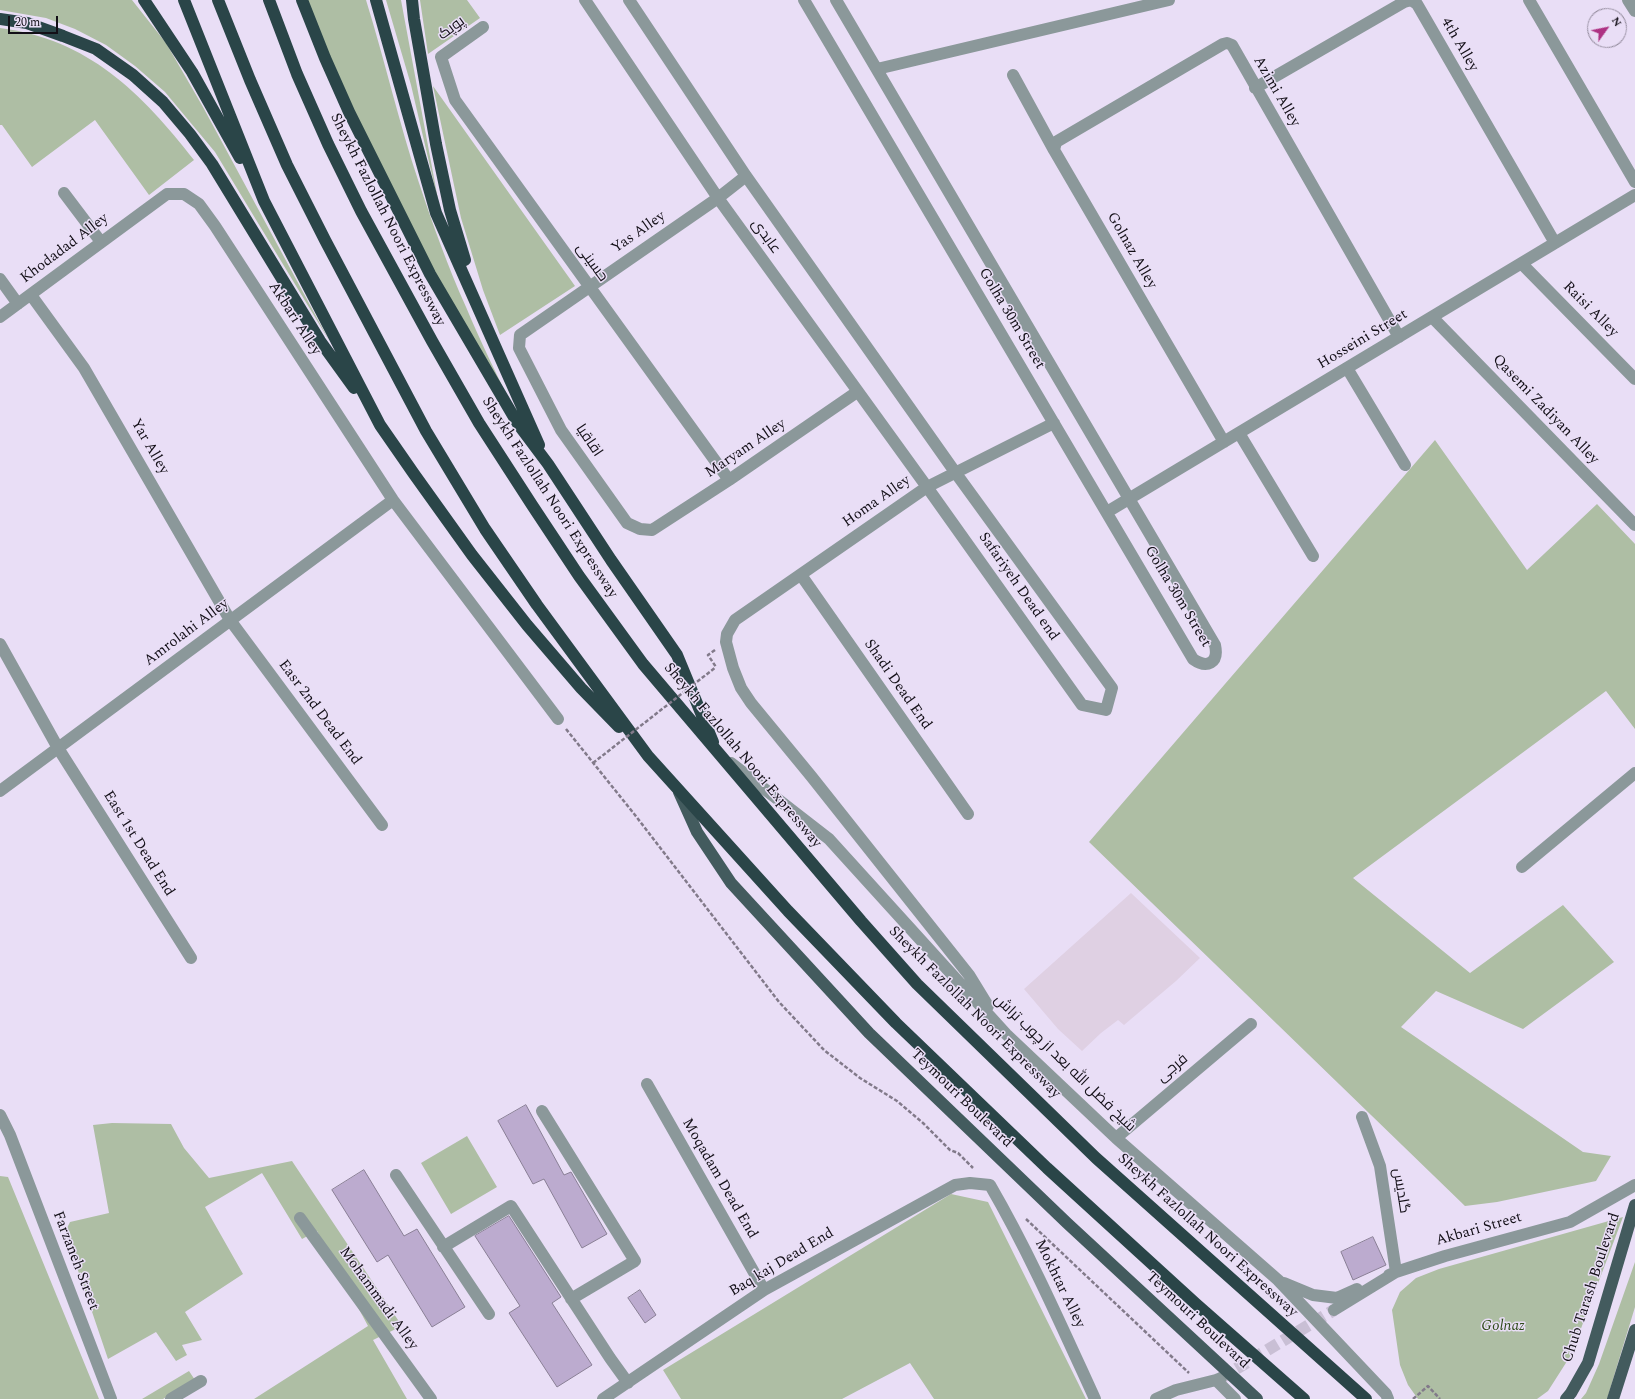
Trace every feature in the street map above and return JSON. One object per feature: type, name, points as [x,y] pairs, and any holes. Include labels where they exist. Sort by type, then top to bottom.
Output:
[{"type":"highway","points":[[144,0],[192,72],[264,201],[380,425]]},
{"type":"highway","points":[[218,0],[250,80],[287,165],[426,431],[485,529],[537,605],[648,756]]},
{"type":"highway","name":"Sheykh Fazlollah Noori Expressway","points":[[269,0],[297,74],[328,144],[361,211],[432,342],[479,423],[579,576],[643,664],[861,921],[918,984],[1096,1158],[1366,1399]]},
{"type":"highway","points":[[302,0],[325,58],[349,112],[430,274],[518,424],[548,464],[611,560],[677,655],[717,753]]},
{"type":"highway","points":[[376,0],[436,213],[548,464]]},
{"type":"highway","points":[[412,0],[436,144],[450,210],[477,304]]},
{"type":"highway","points":[[185,3],[264,201]]},
{"type":"highway","points":[[0,19],[27,23],[96,49],[133,75],[163,102],[190,134],[212,164],[320,342],[414,474],[472,555],[581,688],[648,756],[788,911],[896,1023],[1047,1168],[1304,1399]]},
{"type":"main road","name":"Teymouri Boulevard","points":[[679,792],[697,832],[730,883],[869,1033],[1067,1223],[1257,1399]]},
{"type":"main road","name":"Chub Tarash Boulevard","points":[[1566,1399],[1572,1393],[1588,1363],[1635,1205]]},
{"type":"main road","points":[[1613,1399],[1635,1330]]},
{"type":"street","name":"عابدی","points":[[585,0],[718,198],[857,392],[928,487]]},
{"type":"street","name":"عابدی","points":[[629,0],[746,176],[954,472]]},
{"type":"street","name":"Golha 30m Street","points":[[804,0],[1193,658],[1200,664],[1211,663],[1217,653],[1215,646],[836,0]]},
{"type":"street","points":[[877,69],[1168,0]]},
{"type":"street","name":"4th Alley","points":[[1255,88],[1404,2],[1411,0],[1417,4],[1555,244]]},
{"type":"street","points":[[1529,0],[1635,182]]},
{"type":"street","points":[[1628,0],[1635,11]]},
{"type":"street","name":"پوپک","points":[[441,57],[483,27]]},
{"type":"street","name":"Azimi Alley","points":[[1054,150],[1056,142],[1223,44],[1232,45],[1255,88],[1399,337]]},
{"type":"street","name":"حسینی","points":[[441,57],[455,100],[589,288],[729,480]]},
{"type":"street","name":"Golnaz Alley","points":[[1013,75],[1054,150],[1224,442]]},
{"type":"street","name":"Yas Alley","points":[[519,348],[520,336],[718,198],[746,176]]},
{"type":"street","points":[[64,193],[101,242]]},
{"type":"street","name":"Akbari Alley","points":[[148,207],[167,194],[184,194],[199,204],[220,233],[393,500],[558,719]]},
{"type":"street","name":"Hosseini Street","points":[[1107,512],[1635,195]]},
{"type":"street","name":"Khodadad Alley","points":[[0,318],[148,207]]},
{"type":"street","name":"Raisi Alley","points":[[1522,264],[1635,379]]},
{"type":"street","points":[[0,279],[18,304]]},
{"type":"street","name":"Yar Alley","points":[[31,295],[84,368],[230,620]]},
{"type":"street","name":"Qasemi Zadiyan Alley","points":[[1432,317],[1635,525]]},
{"type":"street","name":"اقاقیا","points":[[519,348],[561,430],[627,523],[640,529],[652,530]]},
{"type":"street","points":[[1347,368],[1405,465]]},
{"type":"street","name":"Maryam Alley","points":[[652,530],[729,480],[857,392]]},
{"type":"street","name":"Homa Alley","points":[[1006,1034],[968,975],[811,776],[751,703],[741,688],[733,668],[726,642],[727,634],[735,620],[928,487],[954,472],[1054,423]]},
{"type":"street","points":[[1239,433],[1313,556]]},
{"type":"street","name":"Safariyeh Dead end","points":[[928,487],[1082,705],[1106,710],[1112,688],[954,472]]},
{"type":"street","name":"Amrolahi Alley","points":[[0,791],[393,500]]},
{"type":"street","name":"Shadi Dead End","points":[[800,575],[968,814]]},
{"type":"street","name":"Easr 2nd Dead End","points":[[230,620],[382,825]]},
{"type":"street","name":"East 1st Dead End","points":[[0,644],[58,748],[191,958]]},
{"type":"street","name":"شیخ فضل الله بعد از چوب تراش","points":[[717,753],[829,839],[1006,1034],[1116,1138],[1278,1280],[1386,1394],[1388,1399]]},
{"type":"street","points":[[1522,867],[1635,773]]},
{"type":"street","name":"فرجی","points":[[1116,1138],[1251,1024]]},
{"type":"street","name":"Moqadam Dead End","points":[[647,1084],[764,1290]]},
{"type":"street","points":[[542,1112],[634,1261],[571,1300]]},
{"type":"street","name":"Farzaneh Street","points":[[0,1115],[5,1138],[111,1399]]},
{"type":"street","name":"گلدیس","points":[[1362,1117],[1380,1166],[1396,1272]]},
{"type":"street","points":[[396,1175],[489,1314]]},
{"type":"street","name":"Baq kaj Dead End","points":[[603,1399],[764,1290],[955,1185],[970,1183],[990,1185]]},
{"type":"street","name":"Akbari Street","points":[[1334,1310],[1396,1272],[1444,1256],[1570,1222],[1635,1184]]},
{"type":"street","name":"Mokhtar Alley","points":[[990,1185],[1013,1225],[1044,1288],[1095,1399]]},
{"type":"street","points":[[443,1247],[511,1206],[571,1300],[628,1383]]},
{"type":"street","name":"Mohammadi Alley","points":[[300,1218],[430,1399]]},
{"type":"street","points":[[1278,1280],[1313,1295],[1336,1298],[1396,1272]]},
{"type":"street","points":[[1156,1399],[1176,1390],[1219,1379],[1235,1399]]},
{"type":"street","points":[[171,1399],[200,1381]]},
{"type":"path","points":[[593,763],[716,667]]},
{"type":"path","points":[[558,719],[635,814],[779,1002],[824,1050],[860,1078],[897,1101],[924,1123],[950,1150],[958,1153],[990,1185]]},
{"type":"path","points":[[1025,1218],[1200,1384]]},
{"type":"path","points":[[1413,1399],[1428,1386],[1440,1399]]},
{"type":"shaded area","points":[[1131,893],[1200,958],[1176,981],[1124,1025],[1118,1020],[1101,1033],[1082,1051],[1058,1029],[1024,989]]},
{"type":"green space","points":[[0,0],[132,0],[166,43],[203,107],[330,342],[215,152],[165,92],[135,66],[106,45],[75,29],[46,18],[0,10]]},
{"type":"green space","points":[[306,0],[366,0],[398,115],[435,230],[453,277],[490,361],[516,414],[439,281],[355,115]]},
{"type":"green space","points":[[386,0],[401,0],[439,205],[411,85]]},
{"type":"green space","points":[[420,0],[467,0],[480,18],[428,54]]},
{"type":"green space","points":[[0,28],[31,34],[60,44],[86,57],[110,73],[133,92],[154,113],[194,160],[149,195],[95,120],[32,167],[2,125],[0,125]]},
{"type":"green space","points":[[433,86],[575,286],[500,335],[483,290],[461,218]]},
{"type":"green space","points":[[1435,440],[1527,570],[1597,504],[1635,544],[1635,729],[1606,691],[1353,878],[1470,973],[1563,905],[1614,962],[1523,1029],[1436,991],[1401,1027],[1583,1152],[1611,1156],[1596,1181],[1497,1202],[1465,1206],[1089,842]]},
{"type":"green space","points":[[112,1123],[171,1124],[184,1148],[209,1178],[292,1161],[402,1326],[373,1340],[407,1399],[254,1399],[368,1326],[317,1231],[302,1239],[262,1173],[205,1207],[243,1274],[185,1312],[202,1340],[182,1345],[187,1355],[176,1361],[156,1332],[108,1359],[65,1232],[70,1222],[109,1213],[93,1125]]},
{"type":"green space","points":[[467,1136],[497,1187],[451,1214],[421,1163]]},
{"type":"green space","points":[[0,1176],[8,1177],[99,1399],[0,1399]]},
{"type":"green space","points":[[951,1194],[988,1202],[1086,1399],[934,1399],[910,1363],[842,1399],[681,1399],[663,1370]]},
{"type":"green space","name":"Golnaz","points":[[1623,1217],[1571,1355],[1548,1391],[1537,1399],[1418,1399],[1408,1385],[1400,1365],[1392,1310],[1400,1292],[1416,1278],[1439,1269]]},
{"type":"green space","points":[[1635,1262],[1635,1307],[1607,1399],[1581,1399],[1586,1393],[1599,1364]]},
{"type":"green space","points":[[189,1371],[195,1380],[163,1399],[142,1399]]},
{"type":"building","points":[[526,1105],[564,1175],[571,1172],[607,1234],[582,1248],[544,1179],[533,1184],[498,1121]]},
{"type":"building","points":[[364,1170],[404,1236],[417,1229],[465,1307],[432,1327],[388,1255],[377,1262],[332,1190]]},
{"type":"building","points":[[509,1216],[561,1297],[552,1303],[592,1365],[557,1387],[509,1313],[520,1306],[475,1236]]},
{"type":"building","points":[[1373,1237],[1386,1265],[1353,1280],[1341,1252]]},
{"type":"building","points":[[640,1290],[656,1315],[645,1323],[628,1298]]},
{"type":"tunnel","points":[[1221,1378],[1334,1310]]}]
